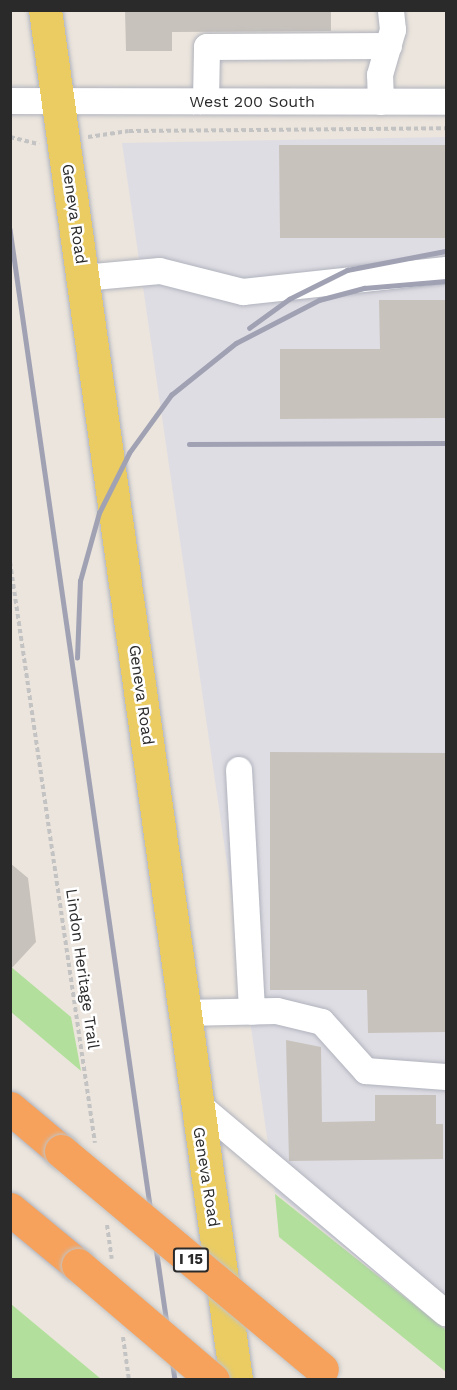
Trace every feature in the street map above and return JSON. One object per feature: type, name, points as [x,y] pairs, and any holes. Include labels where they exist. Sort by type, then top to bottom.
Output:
[{"type":"highway","name":"I 15","points":[[10,1108],[328,1374]]},
{"type":"highway","points":[[10,1209],[213,1380]]},
{"type":"main road","name":"Geneva Road","points":[[45,10],[195,1102],[237,1380]]},
{"type":"street","points":[[381,102],[380,75],[393,30],[391,10]]},
{"type":"street","points":[[206,101],[207,47],[388,46]]},
{"type":"street","name":"West 200 South","points":[[10,101],[447,102]]},
{"type":"street","points":[[83,278],[160,271],[243,292],[447,270]]},
{"type":"street","points":[[239,770],[252,1012]]},
{"type":"street","points":[[183,1013],[277,1011],[322,1022],[366,1071],[447,1077]]},
{"type":"street","points":[[195,1102],[447,1313]]},
{"type":"path","points":[[10,137],[31,144],[129,130],[447,128]]},
{"type":"path","name":"Lindon Heritage Trail","points":[[10,562],[96,1154]]},
{"type":"path","points":[[105,1214],[114,1273]]},
{"type":"path","points":[[122,1332],[129,1380]]},
{"type":"shaded area","points":[[446,137],[446,1329],[275,1192],[122,143]]},
{"type":"green space","points":[[10,966],[71,1017],[81,1071],[11,1012]]},
{"type":"green space","points":[[275,1194],[446,1330],[446,1372],[279,1237]]},
{"type":"green space","points":[[11,1304],[101,1379],[11,1379]]},
{"type":"building","points":[[125,10],[331,10],[331,31],[172,32],[172,51],[126,51]]},
{"type":"building","points":[[279,145],[447,145],[447,238],[280,238]]},
{"type":"building","points":[[379,300],[447,300],[447,418],[280,419],[280,349],[380,349]]},
{"type":"building","points":[[270,752],[447,753],[447,1032],[368,1033],[367,990],[270,990]]},
{"type":"building","points":[[10,863],[28,878],[36,942],[10,970]]},
{"type":"building","points":[[286,1040],[321,1047],[322,1122],[375,1121],[375,1095],[436,1095],[436,1124],[443,1124],[443,1159],[289,1161]]},
{"type":"railway","points":[[10,229],[175,1380]]},
{"type":"railway","points":[[249,328],[289,299],[347,270],[446,251]]},
{"type":"railway","points":[[77,658],[80,581],[99,513],[129,453],[171,395],[236,343],[319,300],[364,288],[446,281]]},
{"type":"railway","points":[[189,444],[446,443]]}]
